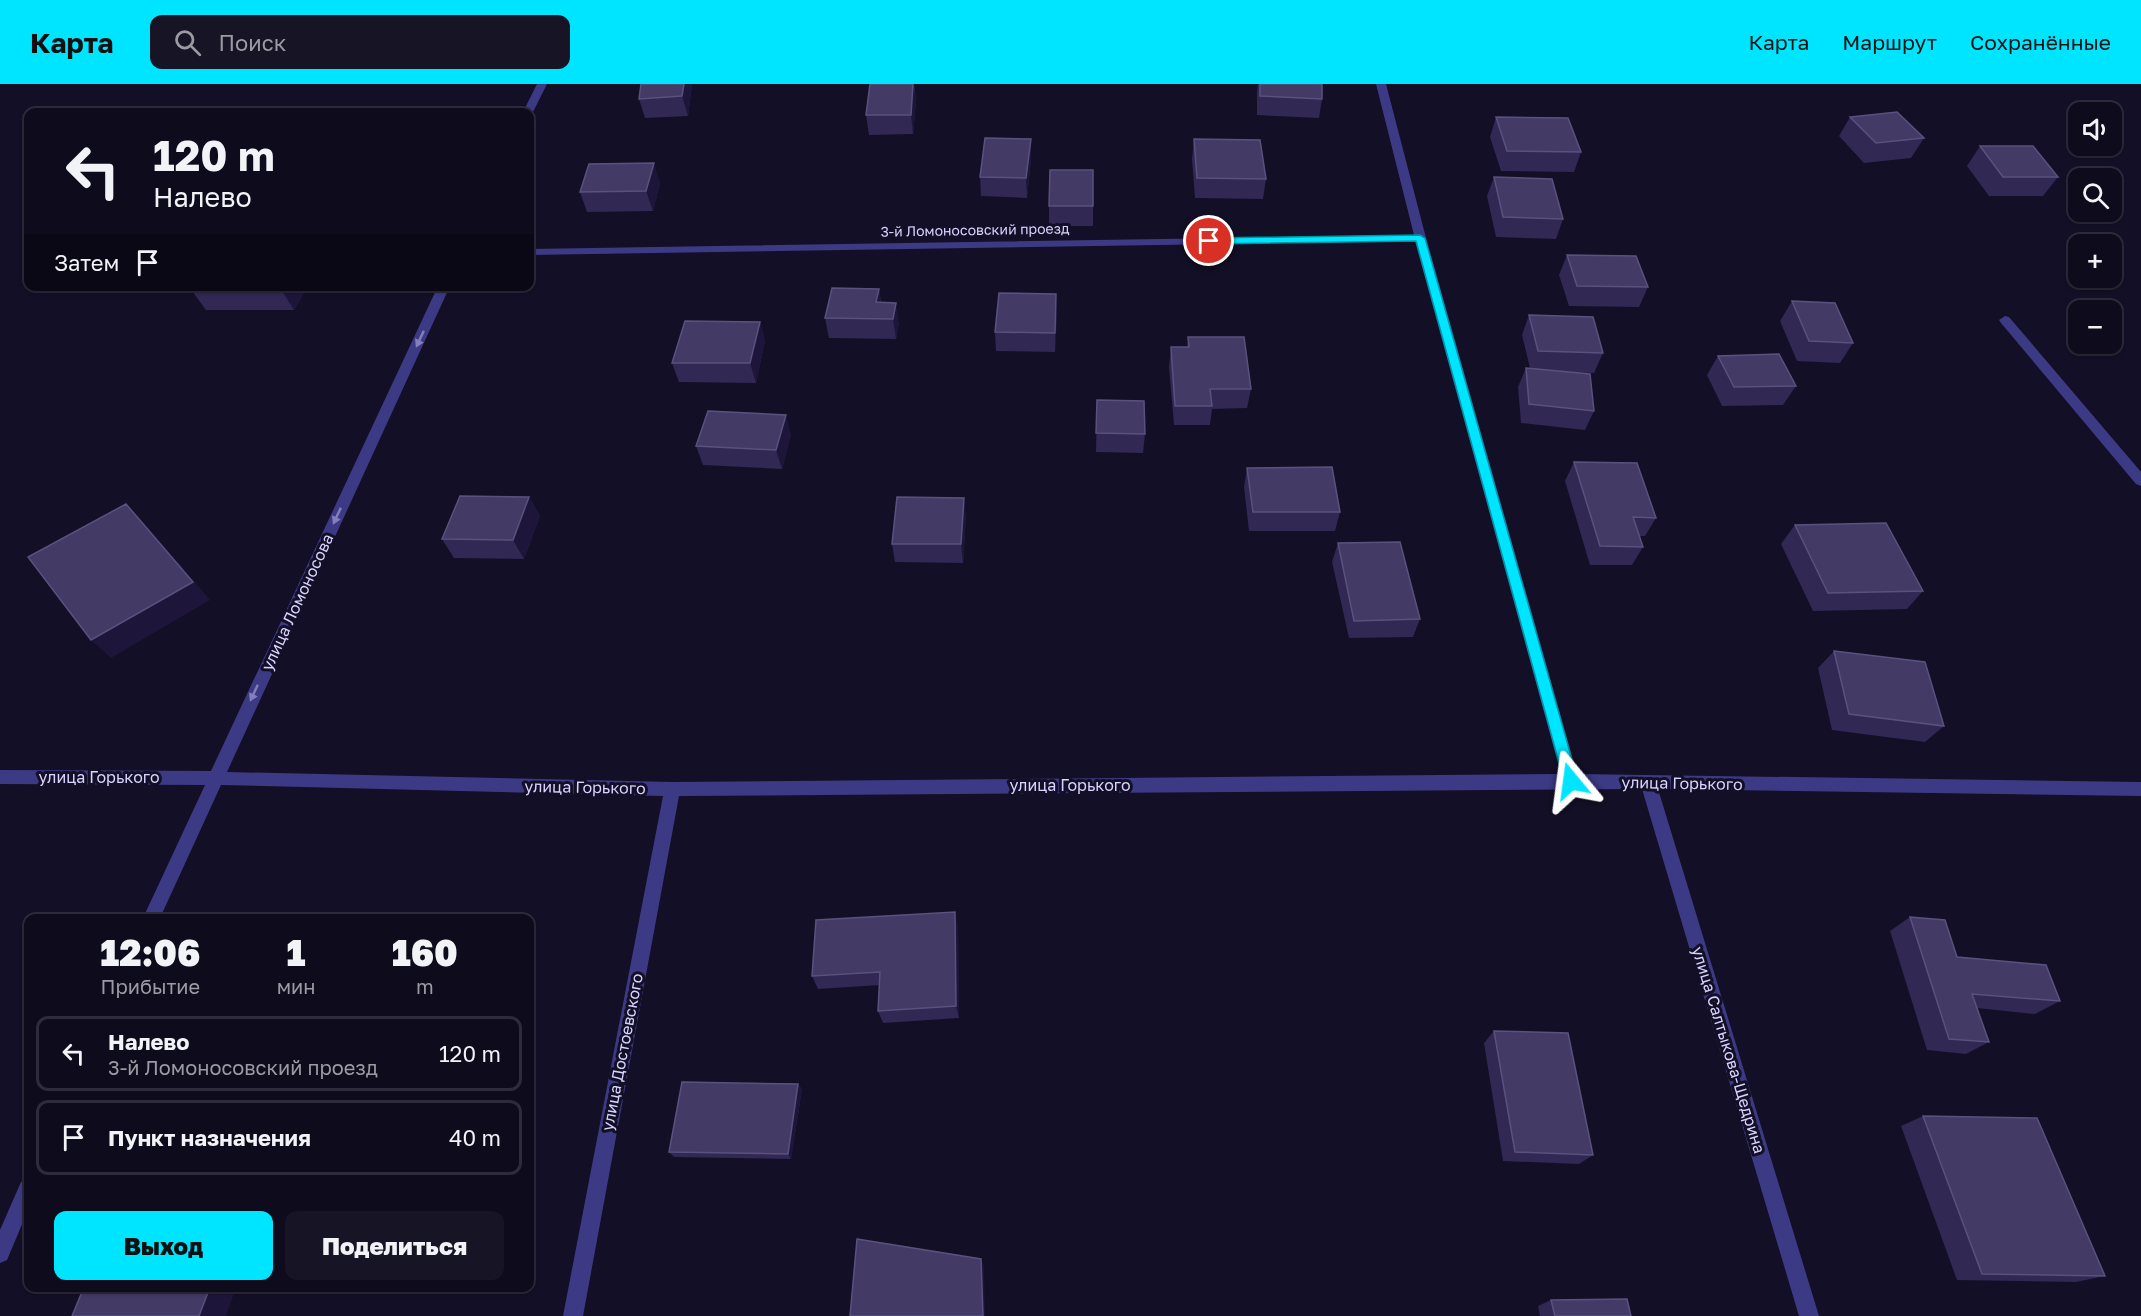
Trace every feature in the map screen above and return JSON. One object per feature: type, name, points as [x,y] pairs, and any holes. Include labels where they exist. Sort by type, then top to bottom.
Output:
[{"type":"street","points":[[530,108],[542,84]]},
{"type":"street","points":[[1381,84],[1420,238],[1571,781]]},
{"type":"street","name":"3-й Ломоносовский проезд","points":[[534,252],[1420,238]]},
{"type":"street","name":"улица Ломоносова","points":[[153,914],[442,291]]},
{"type":"street","points":[[2006,320],[2141,481]]},
{"type":"street","name":"улица Горького","points":[[0,777],[214,778],[672,789],[1571,781],[2141,789]]},
{"type":"street","name":"улица Салтыкова-Щедрина","points":[[1648,783],[1809,1316]]},
{"type":"street","name":"улица Достоевского","points":[[573,1316],[672,789]]},
{"type":"street","points":[[0,1253],[24,1199]]},
{"type":"building","points":[[641,84],[684,84],[682,96],[639,99]]},
{"type":"building","points":[[870,84],[913,84],[911,115],[866,115]]},
{"type":"building","points":[[1260,84],[1322,84],[1322,99],[1260,96]]},
{"type":"building","points":[[1897,112],[1924,138],[1876,143],[1850,117]]},
{"type":"building","points":[[1496,117],[1568,118],[1581,152],[1507,151]]},
{"type":"building","points":[[985,138],[1031,139],[1026,178],[980,177]]},
{"type":"building","points":[[1194,139],[1260,140],[1266,179],[1197,178]]},
{"type":"building","points":[[1980,146],[2033,146],[2058,177],[2003,177]]},
{"type":"building","points":[[654,163],[646,191],[580,192],[589,164]]},
{"type":"building","points":[[1050,170],[1093,170],[1093,206],[1049,206]]},
{"type":"building","points":[[1494,177],[1552,179],[1563,219],[1503,217]]},
{"type":"building","points":[[1567,255],[1636,256],[1648,287],[1577,286]]},
{"type":"building","points":[[832,288],[879,289],[876,302],[896,303],[893,319],[825,318]]},
{"type":"building","points":[[999,293],[1056,294],[1055,333],[995,332]]},
{"type":"building","points":[[1792,301],[1835,303],[1853,343],[1809,341]]},
{"type":"building","points":[[1529,315],[1593,317],[1603,353],[1538,351]]},
{"type":"building","points":[[685,321],[760,322],[750,363],[672,363]]},
{"type":"building","points":[[1188,337],[1244,337],[1251,389],[1210,389],[1212,406],[1175,406],[1171,347],[1189,347]]},
{"type":"building","points":[[1779,354],[1796,386],[1734,387],[1718,356]]},
{"type":"building","points":[[1526,368],[1590,374],[1594,411],[1529,404]]},
{"type":"building","points":[[1097,400],[1144,401],[1145,434],[1096,433]]},
{"type":"building","points":[[708,411],[786,415],[776,450],[696,446]]},
{"type":"building","points":[[1574,462],[1637,463],[1656,518],[1633,517],[1643,547],[1600,546]]},
{"type":"building","points":[[1332,467],[1340,512],[1253,512],[1247,468]]},
{"type":"building","points":[[460,496],[529,497],[513,540],[442,539]]},
{"type":"building","points":[[897,497],[964,498],[961,544],[892,544]]},
{"type":"building","points":[[126,504],[193,582],[91,640],[28,557]]},
{"type":"building","points":[[1886,523],[1923,591],[1828,593],[1795,525]]},
{"type":"building","points":[[1400,542],[1420,619],[1354,621],[1338,543]]},
{"type":"building","points":[[1834,651],[1925,662],[1944,726],[1849,714]]},
{"type":"building","points":[[955,912],[956,1006],[878,1011],[880,972],[812,976],[816,920]]},
{"type":"building","points":[[1910,917],[1945,920],[1957,957],[2046,965],[2060,1001],[1972,994],[1989,1042],[1949,1039]]},
{"type":"building","points":[[1494,1031],[1568,1033],[1593,1155],[1515,1152]]},
{"type":"building","points":[[682,1082],[798,1084],[788,1154],[669,1152]]},
{"type":"building","points":[[1923,1116],[2037,1118],[2105,1276],[1982,1274]]},
{"type":"building","points":[[857,1239],[981,1259],[983,1316],[850,1316]]},
{"type":"building","points":[[82,1292],[208,1292],[199,1316],[72,1316]]},
{"type":"building","points":[[1627,1299],[1631,1316],[1555,1316],[1551,1300]]},
{"type":"route","points":[[1209,241],[1420,238],[1571,781]]}]
